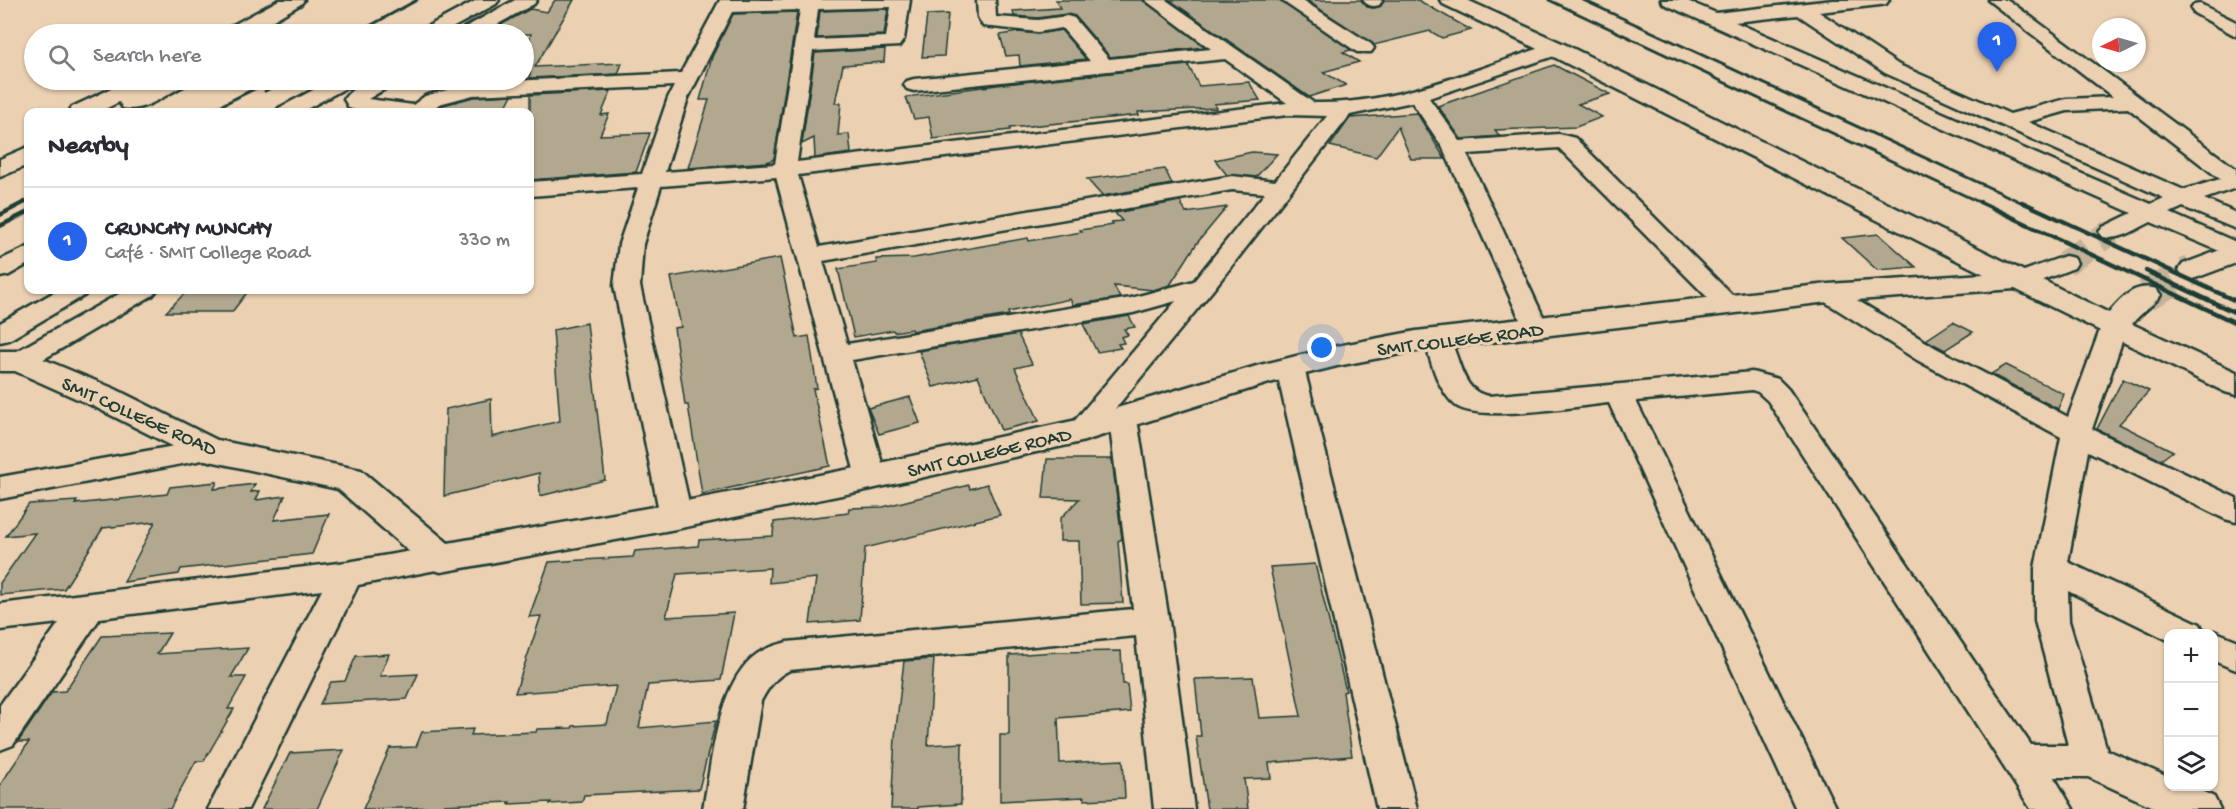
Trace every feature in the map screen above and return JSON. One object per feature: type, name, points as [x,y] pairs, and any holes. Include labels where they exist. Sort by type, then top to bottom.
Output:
[{"type":"main road","points":[[1450,0],[1556,49],[2114,327],[2236,385]]},
{"type":"main road","points":[[256,24],[303,2]]},
{"type":"main road","points":[[273,24],[303,2]]},
{"type":"main road","points":[[89,108],[126,90]]},
{"type":"main road","points":[[120,108],[157,90]]},
{"type":"main road","points":[[0,152],[24,140]]},
{"type":"main road","points":[[0,169],[24,157]]},
{"type":"main road","points":[[2193,270],[2236,252]]},
{"type":"main road","name":"SMIT COLLEGE ROAD","points":[[10,361],[103,397],[208,450],[349,479],[441,558],[676,516],[871,477],[1081,431],[1290,368],[1348,354],[1437,339],[1828,293],[2022,280]]},
{"type":"main road","points":[[2114,327],[2130,306],[2146,295]]},
{"type":"street","points":[[446,24],[490,0]]},
{"type":"street","points":[[485,24],[528,0]]},
{"type":"street","points":[[986,0],[987,17],[990,22],[1038,26],[1066,22],[1104,66]]},
{"type":"street","points":[[1154,0],[1309,109]]},
{"type":"street","points":[[1290,0],[1364,48]]},
{"type":"street","points":[[1670,0],[2236,252]]},
{"type":"street","points":[[1713,19],[1880,0]]},
{"type":"street","points":[[1997,0],[2236,180]]},
{"type":"street","points":[[676,516],[627,286],[631,244],[678,98],[727,4],[810,5],[901,1],[892,42],[804,46]]},
{"type":"street","points":[[810,5],[785,170],[871,477]]},
{"type":"street","points":[[1801,9],[1892,69],[2236,222]]},
{"type":"street","points":[[2200,9],[2236,30]]},
{"type":"street","points":[[534,189],[785,170],[1288,109],[1343,110],[1417,95],[1556,49]]},
{"type":"street","points":[[914,85],[1228,53]]},
{"type":"street","points":[[534,86],[688,79]]},
{"type":"street","points":[[294,108],[327,90]]},
{"type":"street","points":[[369,90],[354,99],[356,104],[387,108]]},
{"type":"street","points":[[423,108],[432,100],[468,90]]},
{"type":"street","points":[[1417,95],[1454,148],[1536,329]]},
{"type":"street","points":[[2010,120],[2066,105],[2133,102]]},
{"type":"street","points":[[1081,431],[1203,286],[1343,110]]},
{"type":"street","points":[[1454,148],[1559,140],[1567,143],[1728,304]]},
{"type":"street","points":[[2111,232],[2181,199],[2236,180]]},
{"type":"street","points":[[809,256],[1232,183],[1281,188]]},
{"type":"street","points":[[0,270],[24,256]]},
{"type":"street","points":[[2022,280],[2065,263]]},
{"type":"street","points":[[838,354],[1133,305],[1203,286]]},
{"type":"street","points":[[1828,293],[1932,358],[2076,433],[2236,510]]},
{"type":"street","points":[[0,334],[69,294]]},
{"type":"street","points":[[10,361],[136,294]]},
{"type":"street","points":[[2091,761],[2052,621],[2051,568],[2076,433],[2114,327]]},
{"type":"street","points":[[1437,339],[1453,382],[1462,396],[1470,402],[1489,405],[1511,405],[1752,381],[1768,385],[1774,390],[2053,809]]},
{"type":"street","points":[[1290,368],[1397,809]]},
{"type":"street","points":[[1619,395],[1816,809]]},
{"type":"street","points":[[1123,419],[1152,621],[1174,809]]},
{"type":"street","points":[[0,488],[208,450]]},
{"type":"street","points":[[0,617],[347,574],[441,558]]},
{"type":"street","points":[[2051,568],[2180,629]]},
{"type":"street","points":[[228,809],[347,574]]},
{"type":"street","points":[[0,734],[90,606]]},
{"type":"street","points":[[723,809],[743,698],[756,677],[770,663],[787,656],[1152,621]]},
{"type":"street","points":[[2218,647],[2236,656]]},
{"type":"street","points":[[2020,760],[2091,761],[2200,809]]},
{"type":"building","points":[[555,0],[574,0],[535,67],[622,63],[618,74],[534,78],[534,24],[502,24],[530,9],[547,12]]},
{"type":"building","points":[[1056,0],[1143,0],[1205,47],[1110,57],[1075,16],[1067,14],[1038,18],[1014,16],[1013,11],[1060,8]]},
{"type":"building","points":[[1170,0],[1279,0],[1351,50],[1343,52],[1359,62],[1323,72],[1346,85],[1309,97]]},
{"type":"building","points":[[1306,0],[1361,0],[1367,7],[1374,8],[1381,6],[1384,0],[1418,0],[1471,30],[1442,38],[1430,31],[1374,45]]},
{"type":"building","points":[[888,9],[884,35],[817,38],[820,11]]},
{"type":"building","points":[[797,12],[774,159],[767,162],[688,168],[709,100],[700,100],[712,57],[733,14]]},
{"type":"building","points":[[948,14],[944,56],[922,57],[927,15]]},
{"type":"building","points":[[1061,30],[1086,59],[1020,66],[1019,55],[1006,56],[1000,35],[1018,32],[1038,34]]},
{"type":"building","points":[[885,49],[884,62],[843,65],[835,103],[841,103],[838,135],[849,134],[851,153],[815,158],[814,138],[802,144],[815,53]]},
{"type":"building","points":[[1188,65],[1199,86],[1249,82],[1260,100],[1214,104],[1216,108],[1138,112],[1139,115],[1010,128],[1010,130],[933,139],[929,117],[914,119],[906,97],[1005,84]]},
{"type":"building","points":[[1554,65],[1610,94],[1578,104],[1602,117],[1576,127],[1495,130],[1500,136],[1461,139],[1438,106]]},
{"type":"building","points":[[611,91],[601,115],[609,114],[600,135],[650,133],[636,172],[534,180],[534,108],[530,108],[530,95]]},
{"type":"building","points":[[512,95],[505,108],[438,108],[473,97]]},
{"type":"building","points":[[1417,113],[1445,159],[1411,159],[1398,127],[1376,157],[1330,146],[1350,118]]},
{"type":"building","points":[[1252,152],[1277,154],[1256,177],[1227,175],[1215,160]]},
{"type":"building","points":[[1165,169],[1172,184],[1102,196],[1087,179]]},
{"type":"building","points":[[1180,201],[1186,213],[1227,207],[1197,243],[1170,285],[1153,290],[1114,286],[1120,298],[1073,305],[1070,299],[1008,312],[1009,315],[912,331],[911,329],[894,332],[893,330],[854,337],[838,269],[877,263],[876,259],[914,258],[1028,238],[1029,241],[1082,232],[1080,230],[1113,225],[1111,222],[1122,221],[1115,213]]},
{"type":"building","points":[[1879,234],[1916,267],[1877,270],[1842,238]]},
{"type":"building","points":[[780,258],[797,338],[809,336],[817,388],[813,389],[830,466],[702,494],[688,405],[685,405],[674,328],[681,327],[671,277]]},
{"type":"building","points":[[184,294],[246,294],[232,312],[166,312]]},
{"type":"building","points":[[1129,316],[1135,327],[1124,329],[1128,335],[1121,337],[1124,343],[1118,344],[1121,348],[1097,352],[1083,324]]},
{"type":"building","points":[[1953,322],[1973,332],[1945,350],[1926,340]]},
{"type":"building","points":[[587,323],[605,480],[540,496],[539,473],[444,496],[446,409],[491,399],[492,437],[560,421],[553,330]]},
{"type":"building","points":[[1018,334],[1032,364],[1015,368],[1039,421],[1001,430],[978,376],[933,387],[919,351]]},
{"type":"building","points":[[2006,365],[2064,394],[2058,409],[1991,374]]},
{"type":"building","points":[[2123,379],[2149,391],[2119,424],[2173,451],[2161,460],[2097,429]]},
{"type":"building","points":[[910,397],[920,423],[879,434],[868,408]]},
{"type":"building","points":[[1047,459],[1112,459],[1122,539],[1118,541],[1123,603],[1081,604],[1079,541],[1060,541],[1060,519],[1079,499],[1043,498]]},
{"type":"building","points":[[217,482],[214,489],[255,484],[251,492],[260,491],[256,500],[285,496],[274,520],[329,514],[312,554],[181,569],[179,574],[124,582],[155,522],[103,528],[64,589],[0,595],[0,583],[35,533],[6,536],[29,504],[77,501],[75,504],[167,494],[170,487]]},
{"type":"building","points":[[987,484],[1000,515],[865,548],[860,620],[810,624],[816,578],[769,583],[770,568],[677,574],[666,617],[734,613],[721,680],[648,685],[639,728],[716,721],[699,789],[584,795],[582,802],[550,804],[551,802],[509,804],[510,802],[363,809],[390,748],[416,747],[422,732],[473,729],[471,735],[536,732],[537,729],[607,724],[616,686],[515,693],[541,616],[529,617],[549,562],[633,557],[635,551],[698,546],[699,540],[773,536],[774,522],[848,513],[849,508],[883,507],[969,485],[970,489]]},
{"type":"building","points":[[1315,564],[1346,691],[1343,692],[1352,756],[1269,763],[1271,778],[1244,779],[1248,809],[1207,809],[1196,736],[1201,736],[1195,679],[1253,677],[1259,718],[1301,716],[1270,567]]},
{"type":"building","points":[[170,633],[157,654],[248,648],[231,677],[246,677],[228,709],[234,709],[204,761],[196,761],[170,809],[0,809],[0,785],[29,742],[18,742],[52,692],[65,691],[102,636]]},
{"type":"building","points":[[1121,651],[1123,684],[1127,684],[1130,712],[1058,718],[1060,763],[1123,760],[1125,798],[1084,800],[1084,797],[1000,801],[1000,735],[1009,735],[1009,655]]},
{"type":"building","points":[[389,654],[380,676],[418,674],[407,699],[320,704],[331,682],[345,681],[356,656]]},
{"type":"building","points":[[934,659],[928,745],[962,743],[961,804],[918,807],[918,809],[891,809],[895,737],[904,661]]},
{"type":"building","points":[[344,750],[317,809],[262,809],[290,753]]},
{"type":"tunnel","points":[[2065,263],[2111,232]]},
{"type":"tunnel","points":[[2146,295],[2193,270]]},
{"type":"railway","points":[[373,24],[417,0]]},
{"type":"railway","points":[[1549,0],[1983,204]]},
{"type":"railway","points":[[1583,0],[2025,204]]},
{"type":"railway","points":[[216,108],[252,90]]},
{"type":"railway","points":[[1980,202],[2236,323]]},
{"type":"railway","points":[[2022,202],[2236,301]]},
{"type":"railway","points":[[0,215],[24,203]]},
{"type":"railway","points":[[0,226],[24,214]]},
{"type":"railway","points":[[2146,271],[2236,313]]},
{"type":"place","name":"CRUNCHY MUNCHY","points":[[1997,72]]}]
